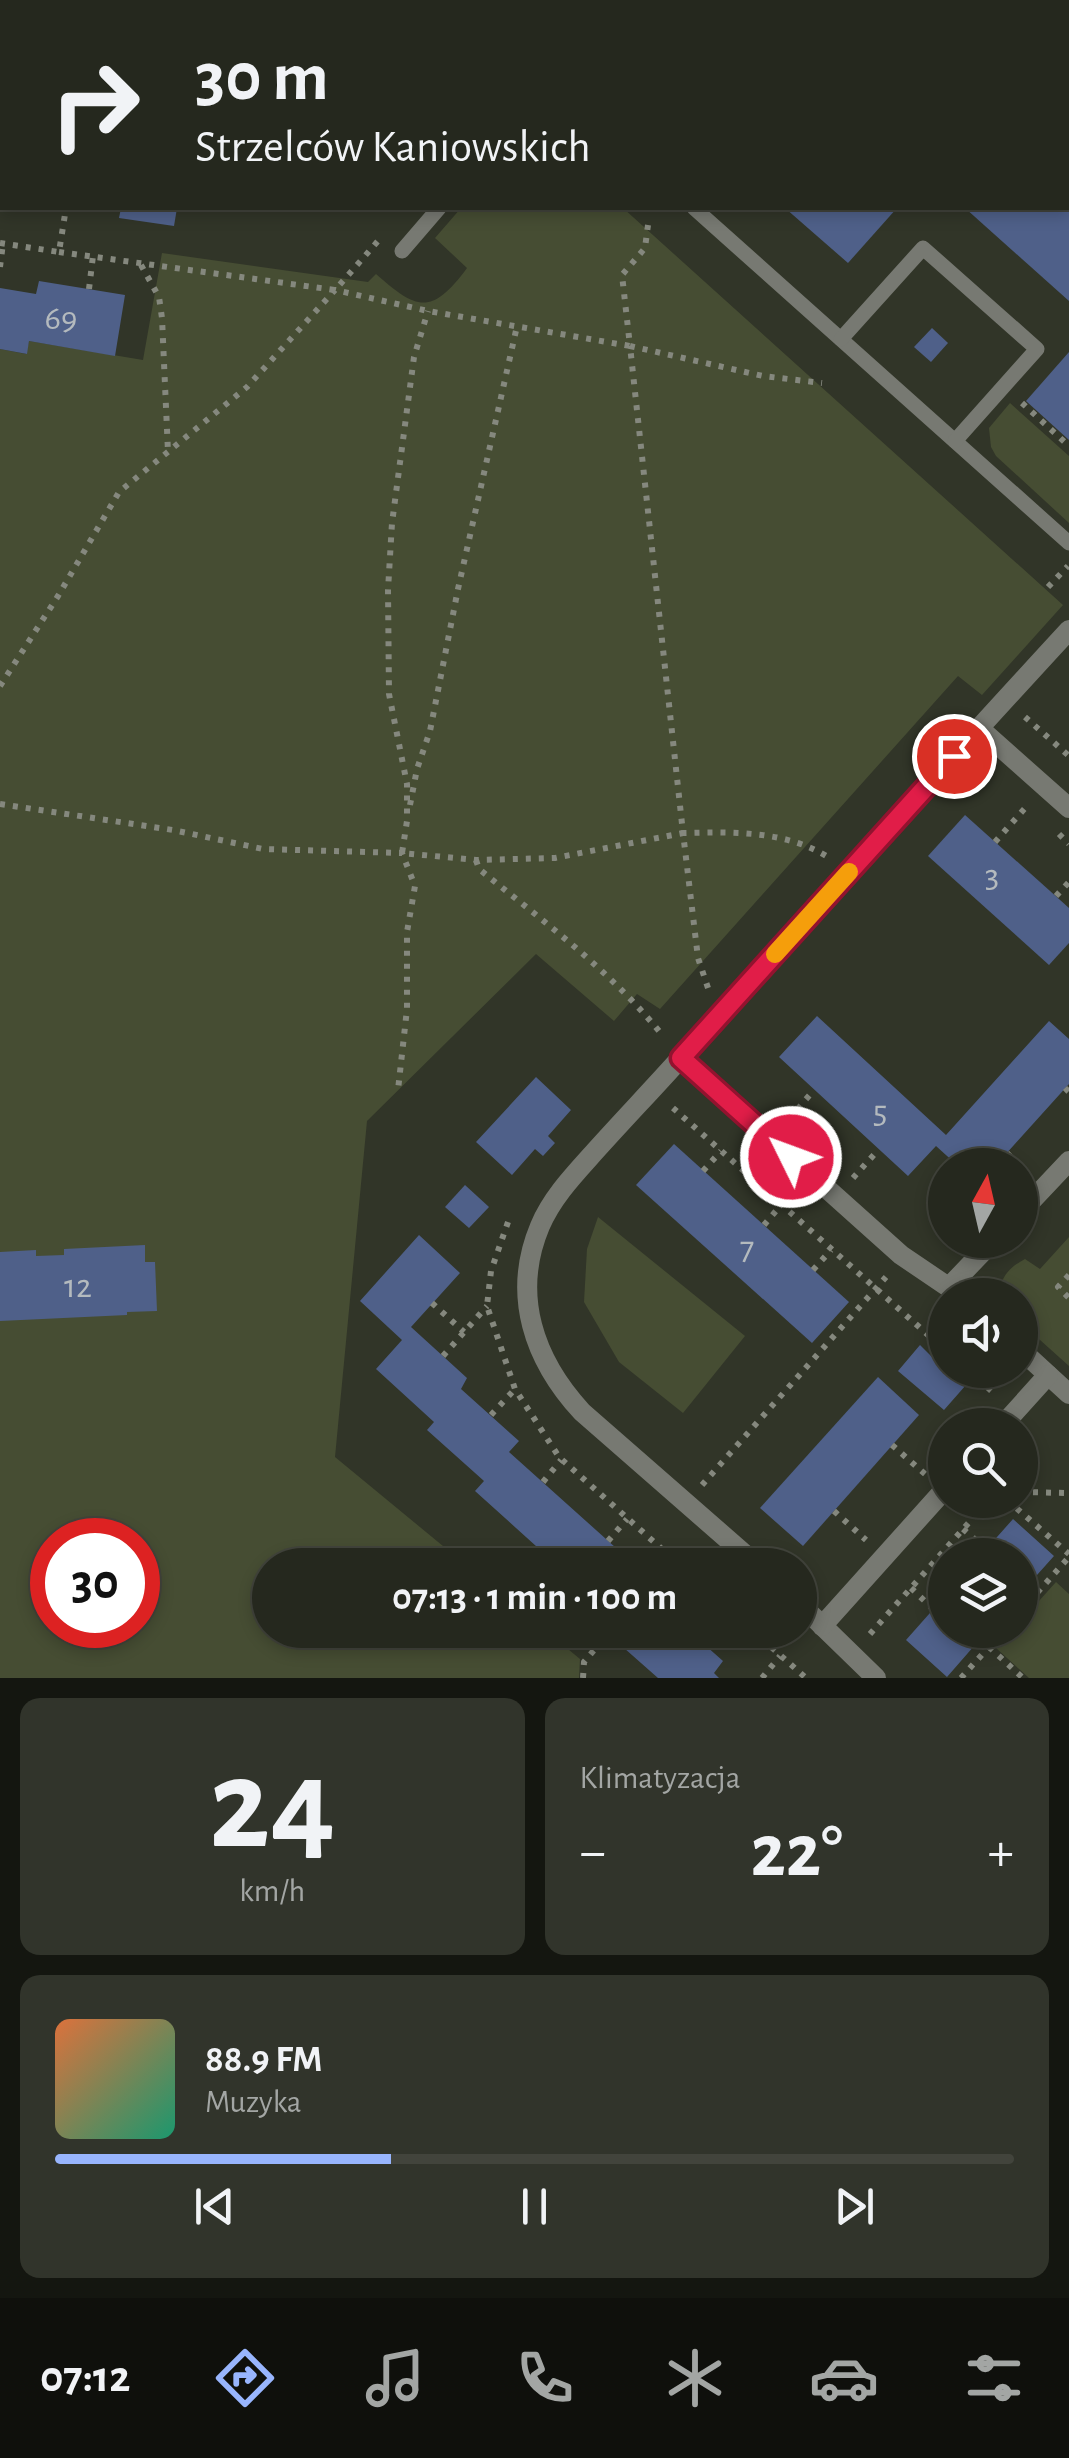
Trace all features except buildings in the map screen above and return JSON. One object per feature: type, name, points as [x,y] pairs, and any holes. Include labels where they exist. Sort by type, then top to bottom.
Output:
[{"type":"street","points":[[737,1548],[582,1412],[546,1366],[527,1310],[525,1280],[540,1225],[559,1192],[1069,630]]},
{"type":"street","points":[[979,728],[1069,808]]},
{"type":"street","points":[[681,1058],[900,1255],[936,1278]]},
{"type":"street","points":[[1038,1194],[1069,1162]]},
{"type":"street","points":[[964,1278],[980,1258]]},
{"type":"street","points":[[1038,1366],[1069,1394]]},
{"type":"street","points":[[1018,1408],[1048,1375]]},
{"type":"street","points":[[822,1626],[928,1508]]},
{"type":"street","points":[[817,1621],[876,1678]]},
{"type":"lane","points":[[402,251],[437,210]]},
{"type":"lane","points":[[696,210],[1069,543]]},
{"type":"lane","points":[[841,339],[923,248],[1037,349],[955,441]]},
{"type":"path","points":[[59,252],[66,210]]},
{"type":"path","points":[[648,226],[646,248],[622,275],[698,958],[717,1018]]},
{"type":"path","points":[[0,686],[119,492],[247,388],[384,235]]},
{"type":"path","points":[[0,267],[2,243],[335,290],[428,311],[630,346],[762,376],[822,383]]},
{"type":"path","points":[[89,289],[93,256]]},
{"type":"path","points":[[141,264],[159,297],[162,318],[168,454]]},
{"type":"path","points":[[407,821],[406,784],[389,694],[388,590],[392,523],[414,357],[428,311]]},
{"type":"path","points":[[398,1090],[407,1009],[406,932],[416,886],[402,854],[407,821],[517,326]]},
{"type":"path","points":[[1004,386],[1069,446]]},
{"type":"path","points":[[1048,587],[1069,564]]},
{"type":"path","points":[[1035,704],[1024,716],[1069,756]]},
{"type":"path","points":[[1016,797],[1041,818]]},
{"type":"path","points":[[0,804],[264,848],[476,860],[555,858],[683,832],[743,832],[791,840],[850,870]]},
{"type":"path","points":[[995,842],[1027,806]]},
{"type":"path","points":[[1055,831],[1069,844]]},
{"type":"path","points":[[476,860],[479,869],[566,939],[644,1012],[681,1058]]},
{"type":"path","points":[[1056,896],[1069,882]]},
{"type":"path","points":[[774,1112],[786,1123],[814,1090]]},
{"type":"path","points":[[669,1104],[928,1335]]},
{"type":"path","points":[[851,1181],[879,1149]]},
{"type":"path","points":[[704,1171],[721,1151]]},
{"type":"path","points":[[838,1169],[863,1192]]},
{"type":"path","points":[[764,1225],[781,1205]]},
{"type":"path","points":[[814,1270],[831,1250]]},
{"type":"path","points":[[685,1503],[876,1291],[900,1255]]},
{"type":"path","points":[[1069,1275],[1058,1287],[1069,1298]]},
{"type":"path","points":[[432,1303],[464,1332]]},
{"type":"path","points":[[442,1356],[487,1306]]},
{"type":"path","points":[[491,1416],[515,1388]]},
{"type":"path","points":[[988,1388],[998,1397],[989,1408]]},
{"type":"path","points":[[892,1445],[927,1476]]},
{"type":"path","points":[[543,1482],[562,1460]]},
{"type":"path","points":[[688,1474],[701,1486]]},
{"type":"path","points":[[1038,1492],[1069,1493]]},
{"type":"path","points":[[834,1511],[868,1541]]},
{"type":"path","points":[[852,1655],[973,1518]]},
{"type":"path","points":[[1028,1518],[1069,1556],[1038,1591]]},
{"type":"path","points":[[608,1541],[628,1519]]},
{"type":"path","points":[[963,1529],[973,1538]]},
{"type":"path","points":[[910,1588],[928,1604]]},
{"type":"path","points":[[583,1678],[584,1662],[596,1648]]},
{"type":"path","points":[[772,1648],[806,1678]]},
{"type":"path","points":[[961,1678],[988,1648]]},
{"type":"path","points":[[990,1648],[1023,1678]]},
{"type":"path","points":[[762,1678],[781,1656]]},
{"type":"green space","points":[[459,210],[625,210],[1063,605],[982,695],[958,676],[660,1009],[637,994],[614,1021],[536,954],[367,1121],[335,1457],[445,1548],[252,1548],[252,1648],[567,1648],[580,1659],[579,1678],[0,1678],[0,349],[26,354],[29,341],[143,360],[162,253],[368,282],[376,274],[402,295],[423,302],[433,301],[467,268],[435,238]]},
{"type":"green space","points":[[1010,403],[1069,456],[1069,523],[991,447],[989,428]]},
{"type":"green space","points":[[598,1217],[745,1336],[683,1413],[619,1362],[584,1302],[587,1249]]},
{"type":"green space","points":[[1069,1237],[1069,1366],[1038,1338],[1038,1278],[1004,1278],[1025,1259],[1040,1269]]},
{"type":"green space","points":[[1056,1582],[1069,1594],[1069,1678],[1029,1678],[996,1648],[1038,1648],[1038,1602]]},
{"type":"slow traffic","points":[[775,954],[849,872]]},
{"type":"route","points":[[791,1157],[681,1058],[954,756]]}]
